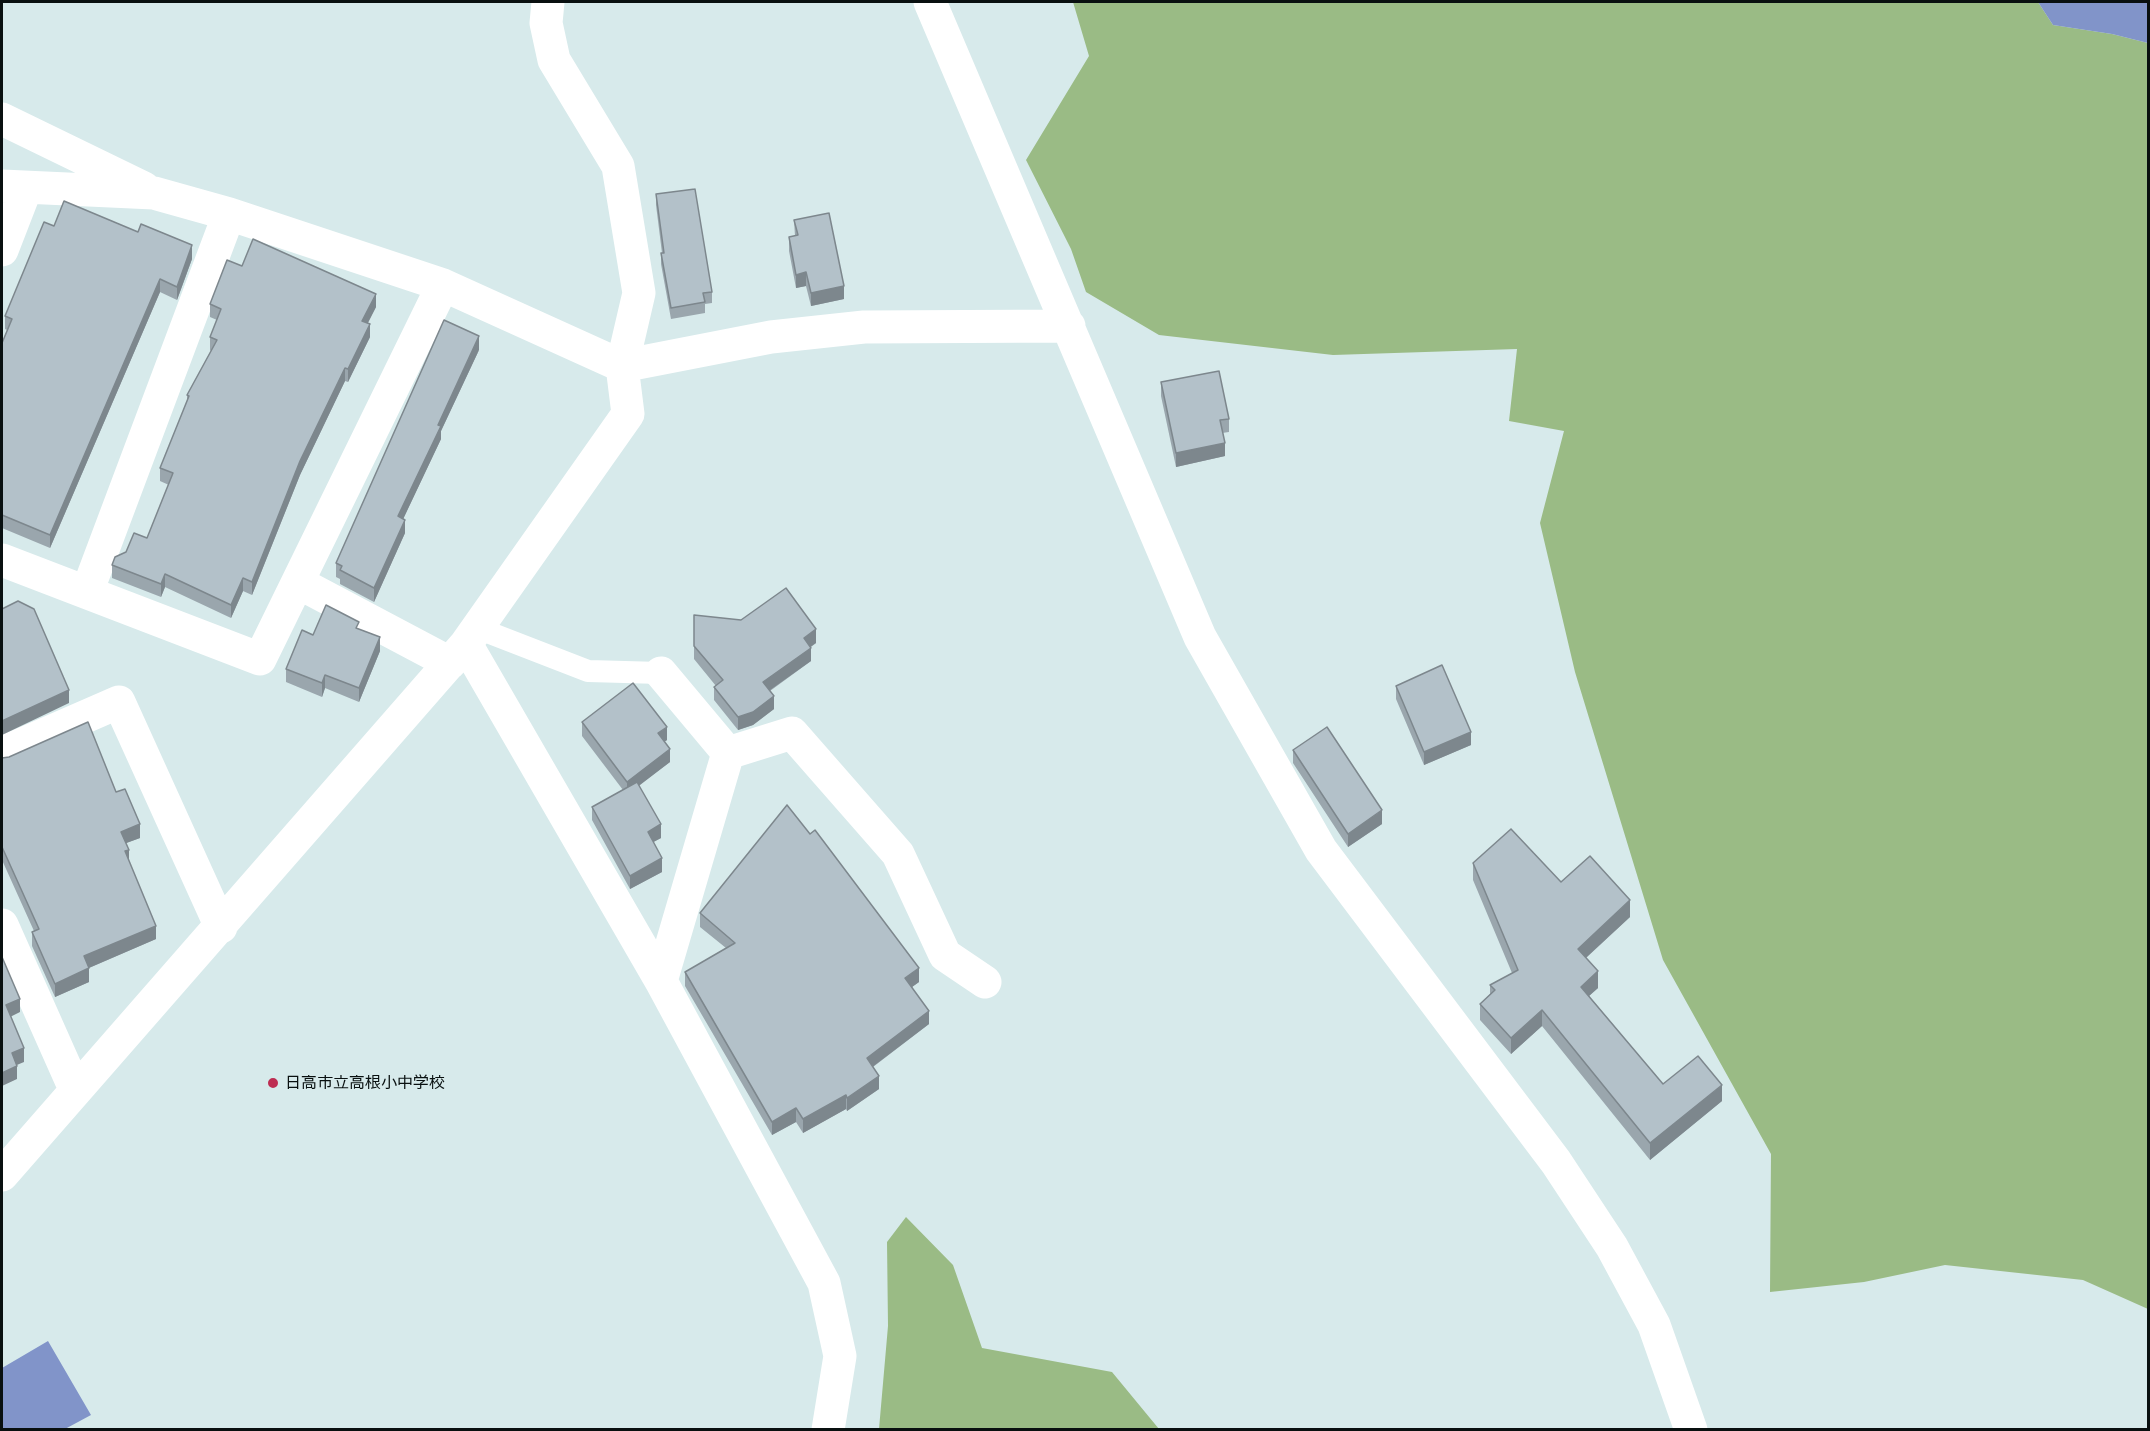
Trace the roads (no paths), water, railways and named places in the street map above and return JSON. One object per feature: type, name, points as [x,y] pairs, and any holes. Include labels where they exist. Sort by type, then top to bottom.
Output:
[{"type":"street","points":[[2,1175],[75,1089],[221,927],[464,645],[628,414],[622,366],[639,293],[618,166],[554,60],[546,23],[548,2]]},
{"type":"street","points":[[930,2],[1200,637],[1321,850],[1556,1162],[1612,1247],[1654,1325],[1691,1430]]},
{"type":"street","points":[[2,119],[154,193],[229,214],[442,285],[622,366],[771,338],[864,327],[1069,326]]},
{"type":"street","points":[[2,250],[14,187],[154,193]]},
{"type":"street","points":[[87,592],[229,214]]},
{"type":"street","points":[[2,560],[260,659],[299,583],[442,285]]},
{"type":"street","points":[[299,583],[464,645],[661,981],[824,1283],[840,1356],[828,1430]]},
{"type":"street","points":[[661,673],[728,753]]},
{"type":"street","points":[[2,753],[119,702],[221,927]]},
{"type":"street","points":[[728,753],[792,733],[898,854],[945,955],[985,982]]},
{"type":"street","points":[[661,981],[728,753]]},
{"type":"street","points":[[2,925],[75,1089]]},
{"type":"lane","points":[[464,645],[588,671],[661,673]]},
{"type":"water","points":[[2038,2],[2148,2],[2148,43],[2112,34],[2053,25]]},
{"type":"water","points":[[48,1341],[91,1415],[65,1429],[2,1429],[2,1368]]},
{"type":"place","name":"日高市立高根小中学校","points":[[273,1083]]}]
